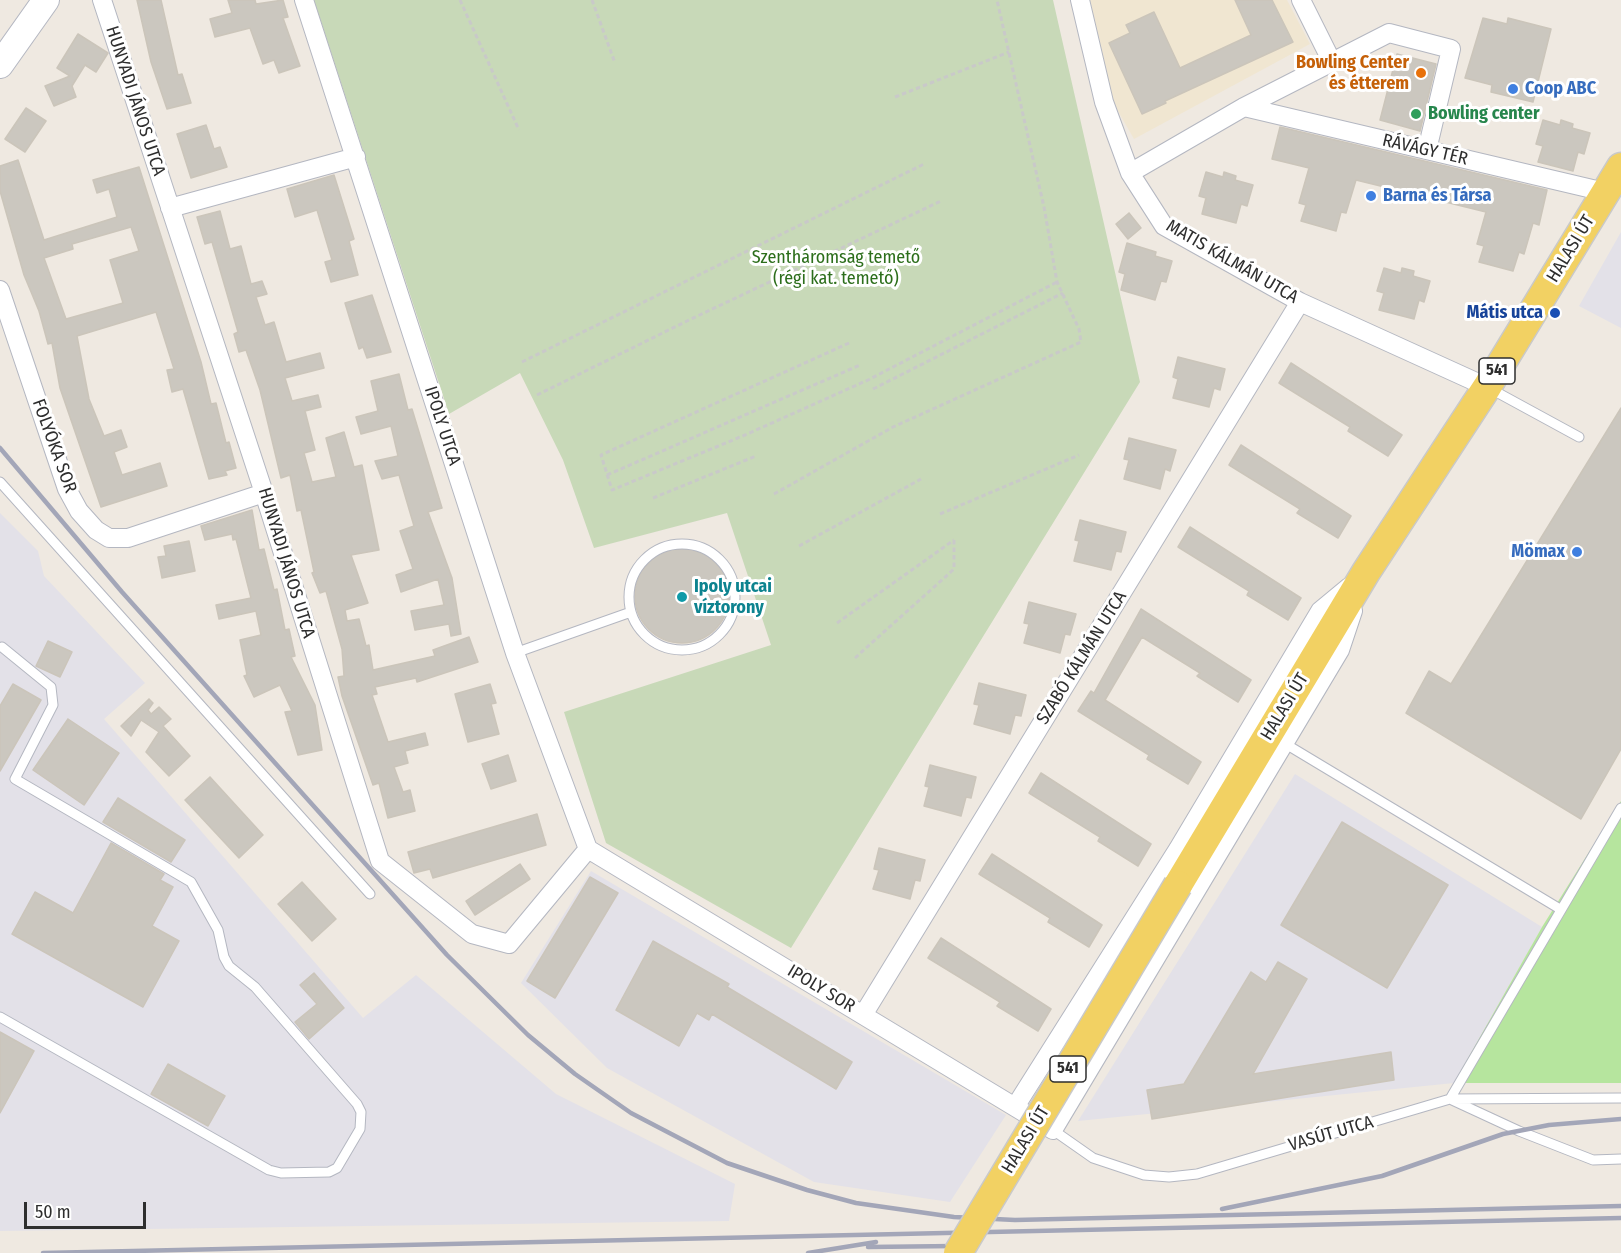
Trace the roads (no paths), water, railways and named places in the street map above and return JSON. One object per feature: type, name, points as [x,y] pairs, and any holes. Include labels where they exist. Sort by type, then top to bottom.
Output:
[{"type":"main road","name":"HALASI ÚT","points":[[958,1253],[1366,572],[1487,387],[1621,167]]},
{"type":"street","points":[[0,65],[46,0]]},
{"type":"street","name":"HUNYADI JÁNOS UTCA","points":[[102,0],[264,493],[380,861],[472,934],[508,944],[588,849]]},
{"type":"street","name":"IPOLY UTCA","points":[[304,0],[515,653],[588,849]]},
{"type":"street","name":"MATIS KÁLMÁN UTCA","points":[[1080,0],[1104,102],[1130,173],[1164,226],[1300,302],[1487,387]]},
{"type":"street","points":[[1301,0],[1332,62]]},
{"type":"street","points":[[1130,173],[1244,107],[1389,33],[1451,49],[1427,150]]},
{"type":"street","name":"RÁVÁGY TÉR","points":[[1244,107],[1605,192]]},
{"type":"street","points":[[170,208],[356,157]]},
{"type":"street","name":"FOLYÓKA SOR","points":[[0,290],[67,489],[79,511],[96,530],[109,538],[128,538],[264,493]]},
{"type":"street","name":"SZABÓ KÁLMÁN UTCA","points":[[863,1015],[1300,302]]},
{"type":"street","points":[[1053,1130],[1340,650],[1366,572]]},
{"type":"street","points":[[1015,1107],[1178,849],[1320,611],[1366,572]]},
{"type":"street","name":"IPOLY SOR","points":[[588,849],[1053,1130]]},
{"type":"lane","points":[[1487,387],[1578,437]]},
{"type":"lane","points":[[0,482],[370,894]]},
{"type":"lane","points":[[689,545],[708,551],[723,564],[733,582],[734,602],[729,621],[717,636],[700,646],[681,650],[661,645],[645,634],[631,612],[630,588],[637,570],[650,555],[669,546],[689,545]]},
{"type":"lane","points":[[515,653],[631,612]]},
{"type":"lane","points":[[0,1017],[269,1170],[281,1173],[329,1172],[337,1168],[360,1129],[361,1112],[357,1104],[255,987],[229,966],[224,957],[218,930],[191,882],[15,779],[52,705],[51,687],[1,648]]},
{"type":"lane","points":[[1284,743],[1560,909]]},
{"type":"lane","points":[[1621,808],[1450,1099],[1519,1131],[1593,1160],[1621,1159]]},
{"type":"lane","name":"VASÚT UTCA","points":[[1053,1130],[1094,1158],[1144,1175],[1169,1177],[1197,1174],[1450,1099],[1621,1098]]},
{"type":"railway","points":[[0,448],[122,592],[447,955],[528,1035],[575,1074],[631,1113],[727,1163],[807,1190],[856,1203],[954,1217],[1015,1220],[1621,1206]]},
{"type":"railway","points":[[1222,1209],[1382,1176],[1503,1134],[1549,1125],[1621,1119]]},
{"type":"railway","points":[[43,1253],[1621,1218]]},
{"type":"railway","points":[[808,1253],[876,1242]]},
{"type":"railway","points":[[868,1247],[955,1246]]},
{"type":"place","name":"Bowling Center és étterem","points":[[1421,73]]},
{"type":"place","name":"Coop ABC","points":[[1513,89]]},
{"type":"place","name":"Bowling center","points":[[1416,114]]},
{"type":"place","name":"Barna és Társa","points":[[1371,196]]},
{"type":"place","name":"Mátis utca","points":[[1555,313]]},
{"type":"place","name":"Mömax","points":[[1577,552]]},
{"type":"place","name":"Ipoly utcai víztorony","points":[[682,597]]},
{"type":"park label","name":"Szentháromság temető (régi kat. temető)","points":[[836,268]]}]
